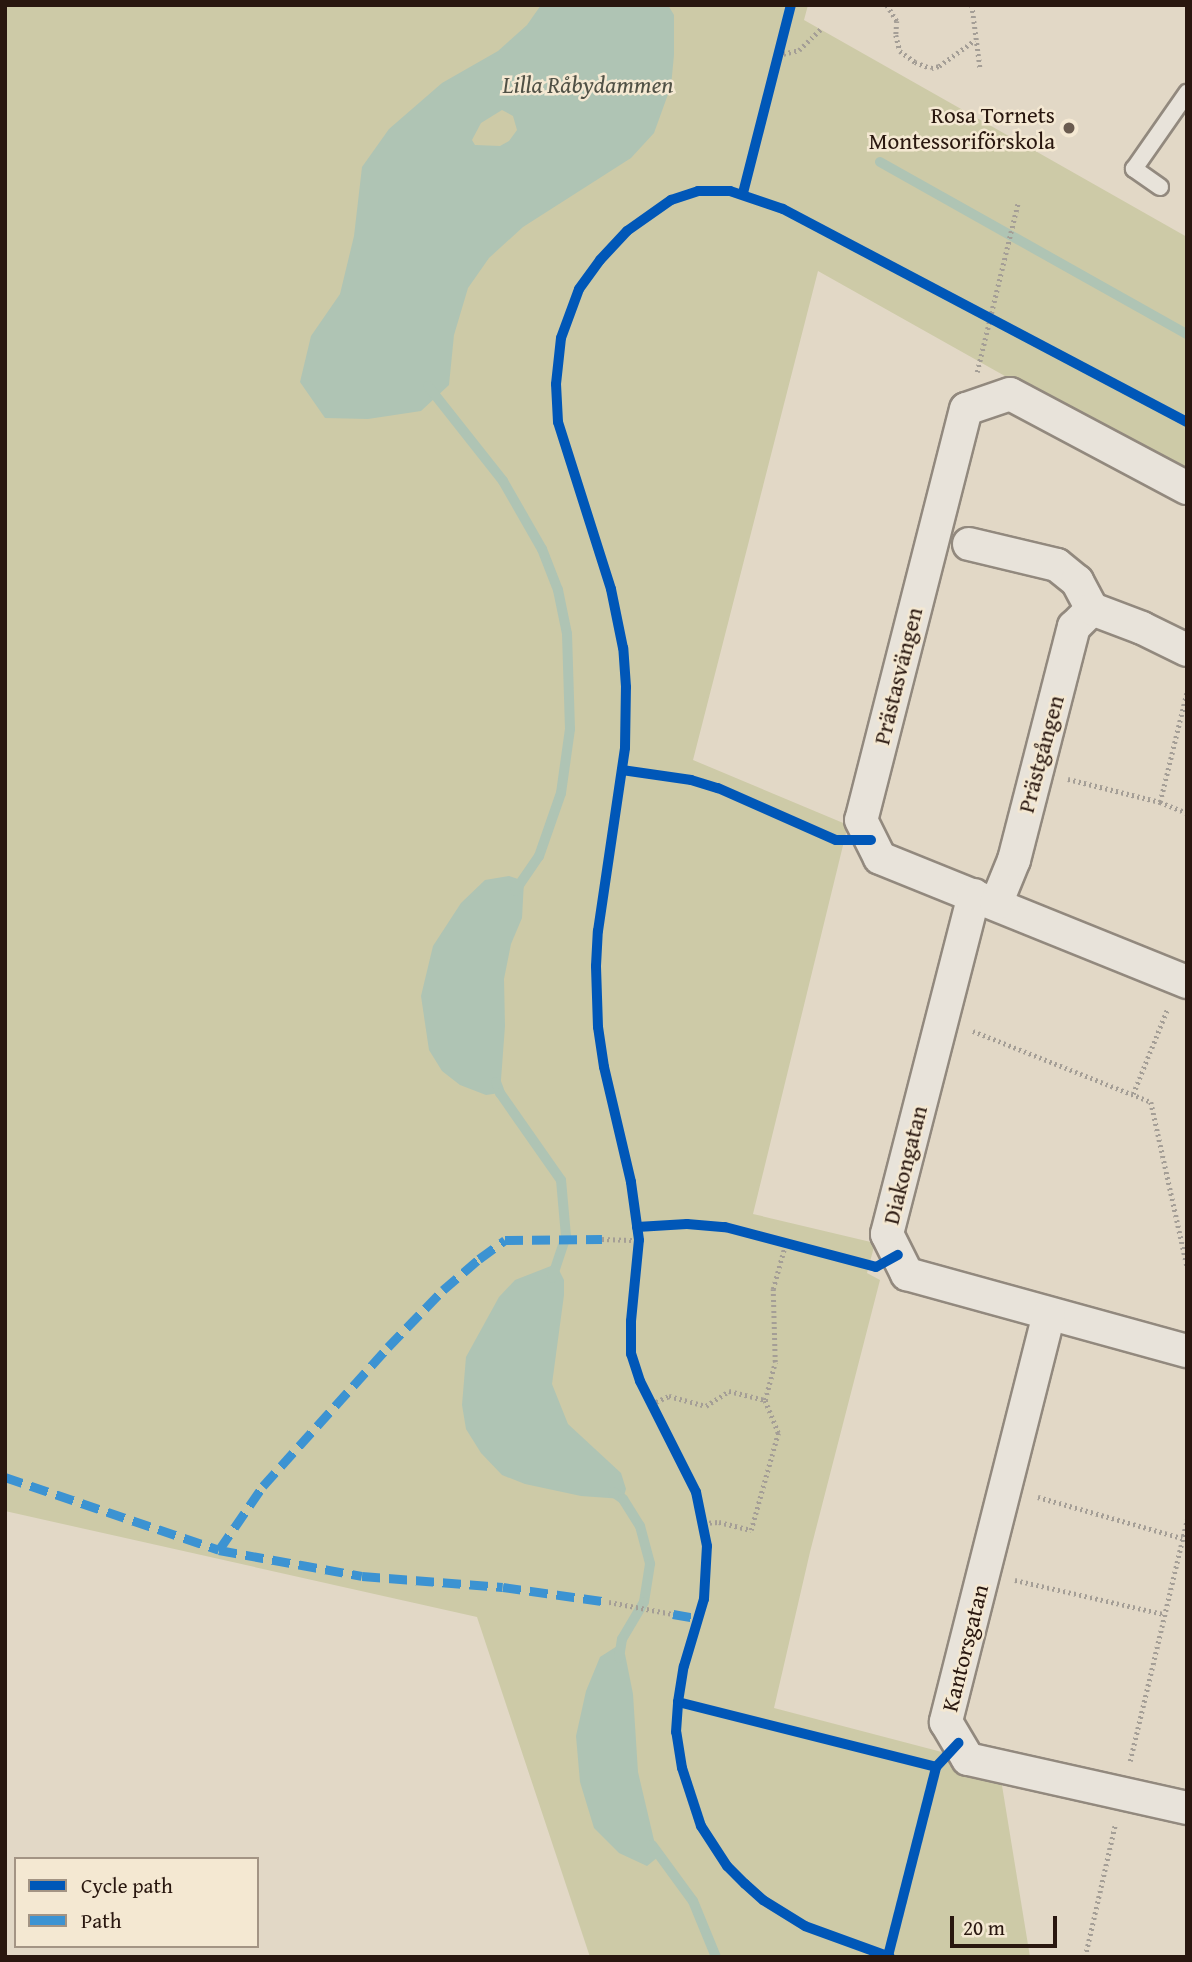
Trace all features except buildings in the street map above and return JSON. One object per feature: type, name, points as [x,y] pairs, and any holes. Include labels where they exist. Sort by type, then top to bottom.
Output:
[{"type":"street","points":[[988,401],[1010,394],[1187,488]]},
{"type":"street","name":"Prästasvängen","points":[[988,401],[966,409],[861,820],[880,858],[1183,981]]},
{"type":"street","points":[[969,544],[1057,565],[1077,581],[1093,609],[1142,628],[1187,650]]},
{"type":"street","name":"Prästgången","points":[[985,900],[1014,860],[1074,627],[1093,609]]},
{"type":"street","name":"Diakongatan","points":[[985,900],[940,1022],[887,1234],[907,1273],[1187,1351]]},
{"type":"street","name":"Kantorsgatan","points":[[1049,1314],[946,1722],[968,1759],[1187,1808]]},
{"type":"lane","points":[[1160,187],[1134,169],[1187,93]]},
{"type":"path","points":[[887,5],[897,21],[895,35],[900,51],[915,62],[931,68],[975,40]]},
{"type":"path","points":[[972,5],[980,67]]},
{"type":"path","points":[[777,59],[799,50],[821,29]]},
{"type":"path","points":[[777,59],[782,42]]},
{"type":"path","points":[[988,401],[977,369],[1018,203]]},
{"type":"path","points":[[976,313],[1001,326]]},
{"type":"path","points":[[1160,802],[1187,691]]},
{"type":"path","points":[[1037,771],[1160,802],[1187,813]]},
{"type":"path","points":[[1133,1094],[1183,981]]},
{"type":"path","points":[[940,1022],[987,1035],[1152,1102],[1187,1266]]},
{"type":"path","points":[[603,1239],[639,1244],[637,1227]]},
{"type":"path","points":[[704,1523],[719,1522],[751,1530],[778,1433],[765,1400],[775,1362],[774,1289],[781,1241],[799,1246]]},
{"type":"path","points":[[651,1404],[669,1396],[706,1406],[729,1391],[765,1400]]},
{"type":"path","points":[[645,1392],[657,1416]]},
{"type":"path","points":[[1006,1488],[1182,1538]]},
{"type":"path","points":[[1085,1957],[1187,1520]]},
{"type":"path","points":[[984,1572],[1164,1614]]},
{"type":"path","points":[[609,1602],[673,1614]]},
{"type":"shaded area","points":[[5,5],[808,5],[804,20],[1187,237],[1187,474],[818,271],[693,760],[848,825],[753,1214],[875,1243],[867,1273],[880,1280],[810,1552],[774,1708],[999,1767],[1030,1957],[590,1957],[477,1617],[5,1511]]},
{"type":"water","name":"Lilla Råbydammen","points":[[541,5],[668,5],[674,15],[671,86],[654,133],[631,158],[523,227],[489,258],[468,288],[454,335],[449,385],[421,411],[368,419],[325,418],[300,382],[311,336],[340,294],[354,236],[362,167],[389,129],[442,83],[498,51],[527,25]],"holes":[[[502,110],[513,116],[517,130],[509,141],[500,146],[475,145],[472,140],[481,123]]]},
{"type":"water","points":[[509,876],[524,881],[522,918],[511,944],[504,979],[505,1026],[500,1093],[486,1095],[460,1085],[442,1071],[429,1050],[421,996],[433,946],[461,903],[485,880]]},
{"type":"water","points":[[556,1264],[564,1280],[564,1295],[552,1384],[568,1424],[621,1473],[626,1489],[623,1499],[581,1496],[525,1484],[502,1475],[481,1453],[466,1429],[462,1405],[466,1357],[499,1297],[515,1280]]},
{"type":"water","points":[[622,1639],[633,1694],[638,1772],[658,1857],[647,1866],[619,1853],[594,1828],[580,1782],[576,1736],[586,1691],[600,1657],[622,1643]]},
{"type":"waterway","points":[[880,162],[1187,334]]},
{"type":"waterway","points":[[428,386],[503,481],[542,549],[558,590],[567,634],[570,729],[561,793],[539,856],[515,891]]},
{"type":"waterway","points":[[496,1082],[500,1093],[561,1180],[566,1236],[552,1278]]},
{"type":"waterway","points":[[613,1492],[623,1499],[640,1526],[650,1564],[644,1602],[622,1639],[619,1658]]},
{"type":"waterway","points":[[652,1845],[693,1901],[716,1957]]},
{"type":"marked path","points":[[219,1550],[263,1486],[388,1347],[443,1290],[479,1259],[505,1240],[602,1239]]},
{"type":"marked path","points":[[5,1477],[219,1550],[362,1576],[503,1587],[609,1602]]},
{"type":"marked path","points":[[673,1614],[700,1619]]},
{"type":"cycle path","points":[[743,193],[791,5]]},
{"type":"cycle path","points":[[890,1957],[805,1926],[763,1900],[745,1884],[727,1866],[701,1826],[682,1768],[676,1732],[678,1702],[684,1666],[704,1599],[707,1546],[696,1492],[640,1381],[631,1354],[631,1321],[639,1240],[631,1182],[604,1067],[598,1027],[596,966],[598,931],[625,748],[626,687],[623,648],[611,589],[558,422],[556,384],[561,338],[579,289],[600,260],[627,231],[671,200],[698,191],[730,191],[783,209],[1187,422]]},
{"type":"cycle path","points":[[622,770],[691,780],[718,788],[836,840],[871,840]]},
{"type":"cycle path","points":[[637,1227],[687,1224],[725,1227],[876,1267],[898,1255]]},
{"type":"cycle path","points":[[678,1702],[936,1767],[958,1743]]},
{"type":"cycle path","points":[[888,1956],[936,1767]]},
{"type":"place","name":"Rosa Tornets Montessoriförskola","points":[[1069,128]]}]
